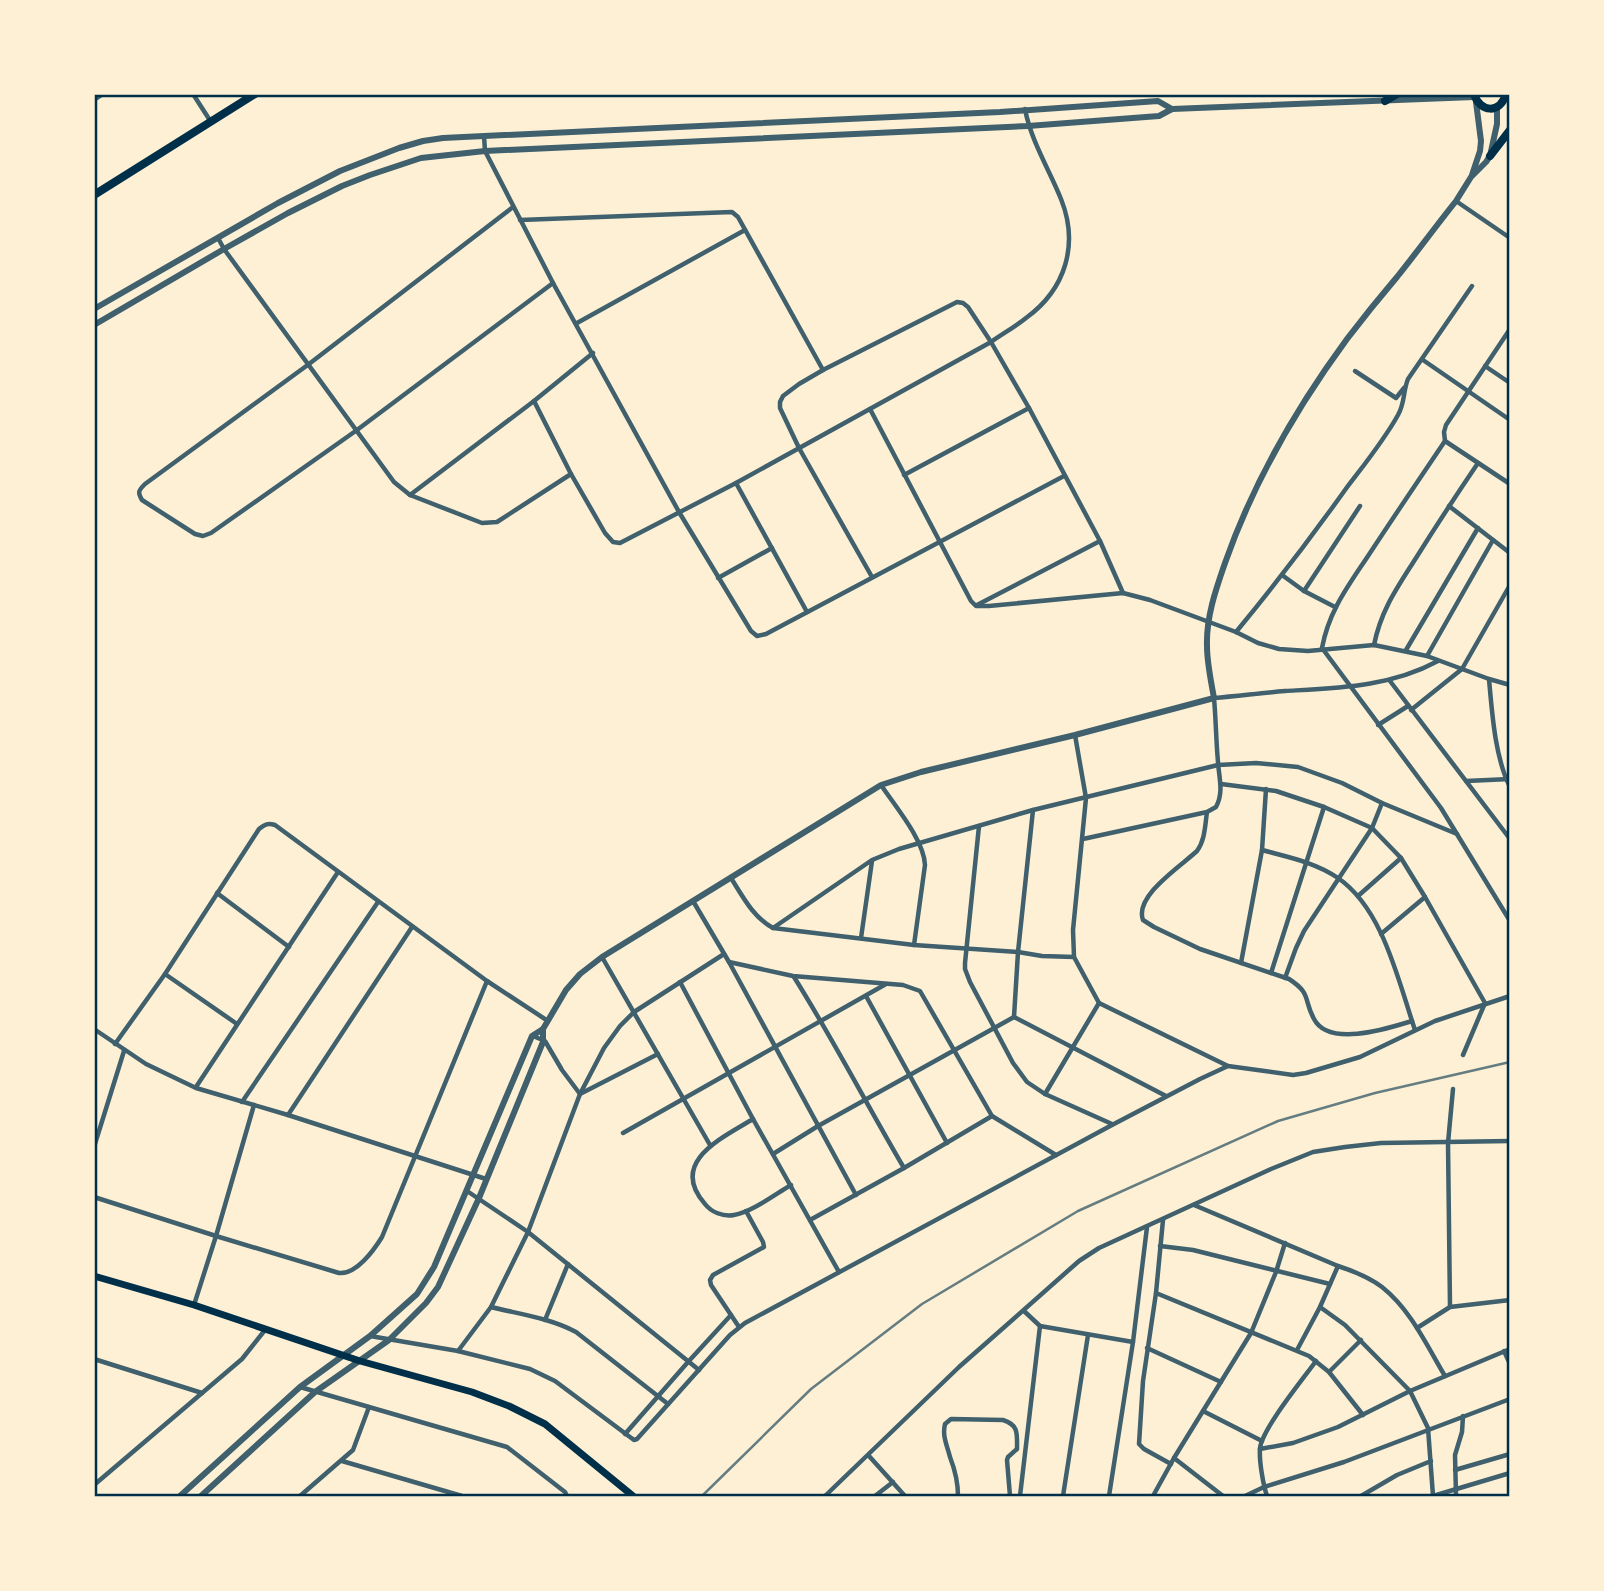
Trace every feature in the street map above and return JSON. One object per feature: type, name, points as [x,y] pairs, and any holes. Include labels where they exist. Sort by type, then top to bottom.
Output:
[{"type":"main road","points":[[96,190],[255,94]]},
{"type":"main road","points":[[1385,101],[1397,94]]},
{"type":"main road","points":[[1474,98],[1486,108],[1503,105],[1506,94]]},
{"type":"main road","points":[[1490,156],[1510,130]]},
{"type":"main road","points":[[94,1276],[360,1361],[472,1392],[509,1406],[557,1434],[633,1496]]},
{"type":"street","points":[[94,100],[103,94]]},
{"type":"street","points":[[193,94],[211,122]]},
{"type":"street","points":[[94,325],[307,203],[370,175],[421,158],[485,151],[1028,127],[1159,116],[1172,109],[1474,98],[1480,151],[1471,177],[1456,201],[1347,339],[1295,418],[1265,470],[1233,540],[1213,602],[1207,645],[1221,784],[1219,802],[1216,807],[1206,812],[1083,839]]},
{"type":"street","points":[[94,309],[314,184],[399,148],[423,141],[1158,101],[1172,109]]},
{"type":"street","points":[[1471,177],[1490,156],[1503,105]]},
{"type":"street","points":[[534,401],[605,533],[613,542],[620,543],[736,483],[990,342],[1028,317],[1046,298],[1063,272],[1069,247],[1070,231],[1063,205],[1028,127],[1025,109]]},
{"type":"street","points":[[902,116],[902,133]]},
{"type":"street","points":[[484,136],[485,151],[553,283],[718,578],[751,631],[757,636],[766,634],[1064,476]]},
{"type":"street","points":[[1456,201],[1510,238]]},
{"type":"street","points":[[513,207],[309,364],[145,484],[138,492],[142,500],[195,534],[203,536],[211,533],[357,430],[553,283]]},
{"type":"street","points":[[520,220],[732,212],[738,217],[823,370]]},
{"type":"street","points":[[577,323],[745,230]]},
{"type":"street","points":[[217,237],[394,482],[410,495],[482,523],[497,522],[571,474]]},
{"type":"street","points":[[1356,371],[1396,398],[1472,286]]},
{"type":"street","points":[[872,577],[799,448],[780,408],[780,402],[794,387],[823,370],[957,302],[968,307],[1029,408],[1100,541],[1123,593]]},
{"type":"street","points":[[1510,330],[1446,425],[1445,441],[1335,607],[1325,630],[1322,649],[1432,795],[1510,921]]},
{"type":"street","points":[[410,495],[593,353]]},
{"type":"street","points":[[1423,360],[1510,421]]},
{"type":"street","points":[[1485,366],[1510,383]]},
{"type":"street","points":[[1236,632],[1375,450],[1403,405],[1404,387]]},
{"type":"street","points":[[904,475],[1029,408]]},
{"type":"street","points":[[870,409],[939,542],[976,606],[1123,593],[1150,600],[1279,649],[1298,651],[1374,645],[1427,656],[1509,684]]},
{"type":"street","points":[[1445,441],[1510,484]]},
{"type":"street","points":[[1374,645],[1380,619],[1394,593],[1478,463]]},
{"type":"street","points":[[736,483],[807,612]]},
{"type":"street","points":[[1304,591],[1360,506]]},
{"type":"street","points":[[1448,506],[1510,552]]},
{"type":"street","points":[[1406,650],[1478,528]]},
{"type":"street","points":[[1427,656],[1493,540]]},
{"type":"street","points":[[976,606],[1100,541]]},
{"type":"street","points":[[718,578],[772,548]]},
{"type":"street","points":[[1282,575],[1304,591],[1335,607]]},
{"type":"street","points":[[1378,725],[1409,708],[1462,669],[1510,585]]},
{"type":"street","points":[[180,1496],[300,1387],[370,1336],[417,1294],[434,1267],[532,1036],[543,1029],[566,990],[580,974],[602,957],[881,785],[921,772],[1214,698],[1353,687],[1390,681],[1439,660]]},
{"type":"street","points":[[1489,679],[1498,748],[1510,787]]},
{"type":"street","points":[[1390,681],[1510,839]]},
{"type":"street","points":[[1075,735],[1086,797],[1073,930],[1074,957],[1099,1003],[1228,1066],[1278,1074],[1306,1073],[1360,1057],[1458,1012],[1510,996]]},
{"type":"street","points":[[773,928],[872,860],[919,842],[1033,810],[1218,765],[1256,762],[1298,767],[1342,783],[1457,834]]},
{"type":"street","points":[[1465,781],[1508,779]]},
{"type":"street","points":[[1221,784],[1291,795],[1371,828],[1401,858],[1485,1003]]},
{"type":"street","points":[[881,785],[919,842],[925,857],[914,945]]},
{"type":"street","points":[[1241,963],[1262,850],[1266,789]]},
{"type":"street","points":[[1285,978],[1304,931],[1371,828],[1382,803]]},
{"type":"street","points":[[1271,973],[1324,807]]},
{"type":"street","points":[[1014,1017],[1033,810]]},
{"type":"street","points":[[1206,812],[1203,839],[1197,851],[1155,889],[1142,907],[1141,916],[1147,924],[1200,948],[1285,978],[1300,986],[1307,997],[1315,1023],[1329,1031],[1339,1034],[1377,1032],[1412,1021]]},
{"type":"street","points":[[115,1044],[165,974],[259,829],[270,823],[487,981],[548,1021]]},
{"type":"street","points":[[979,826],[965,964],[967,975],[994,1028],[1027,1082],[1045,1094],[1112,1125]]},
{"type":"street","points":[[1262,850],[1324,870],[1338,878],[1357,896],[1381,934],[1415,1030]]},
{"type":"street","points":[[1357,896],[1401,858]]},
{"type":"street","points":[[861,938],[872,860]]},
{"type":"street","points":[[196,1088],[338,872]]},
{"type":"street","points":[[731,878],[751,910],[773,928],[914,945],[1074,957]]},
{"type":"street","points":[[217,893],[289,947]]},
{"type":"street","points":[[1381,934],[1425,897]]},
{"type":"street","points":[[693,901],[856,1195]]},
{"type":"street","points":[[242,1102],[377,902]]},
{"type":"street","points":[[288,1115],[412,927]]},
{"type":"street","points":[[458,1351],[491,1307],[528,1232],[580,1094],[604,1048],[634,1012],[724,954]]},
{"type":"street","points":[[602,957],[710,1145]]},
{"type":"street","points":[[729,962],[793,976],[903,985],[920,991],[992,1116],[1056,1155]]},
{"type":"street","points":[[165,974],[237,1024]]},
{"type":"street","points":[[793,976],[904,1168]]},
{"type":"street","points":[[94,1197],[345,1274],[364,1260],[382,1237],[487,981]]},
{"type":"street","points":[[680,982],[839,1272]]},
{"type":"street","points":[[623,1133],[886,984]]},
{"type":"street","points":[[866,996],[947,1143]]},
{"type":"street","points":[[1045,1094],[1099,1003]]},
{"type":"street","points":[[1463,1055],[1485,1003]]},
{"type":"street","points":[[773,1154],[818,1126],[1014,1017]]},
{"type":"street","points":[[1014,1017],[1166,1096]]},
{"type":"street","points":[[94,1029],[155,1069],[196,1088],[486,1179]]},
{"type":"street","points":[[201,1496],[315,1392],[389,1340],[438,1287],[479,1198],[543,1042],[543,1029]]},
{"type":"street","points":[[532,1036],[545,1041],[580,1094]]},
{"type":"street","points":[[94,1147],[124,1051]]},
{"type":"street","points":[[580,1094],[657,1054]]},
{"type":"street","points":[[370,1336],[458,1351],[530,1369],[555,1381],[631,1439],[637,1439],[739,1327],[1166,1096],[1228,1066]]},
{"type":"street","points":[[1450,1307],[1448,1143],[1453,1089]]},
{"type":"street","points":[[194,1306],[254,1105]]},
{"type":"street","points":[[810,1220],[992,1116]]},
{"type":"street","points":[[753,1119],[710,1145],[698,1158],[692,1183],[697,1196],[708,1208],[719,1214],[732,1216],[791,1185]]},
{"type":"street","points":[[825,1496],[959,1367],[1080,1261],[1099,1248],[1283,1163],[1313,1152],[1381,1143],[1510,1141]]},
{"type":"street","points":[[467,1191],[528,1232],[699,1370]]},
{"type":"street","points":[[1194,1205],[1371,1280],[1384,1288],[1417,1328],[1445,1376]]},
{"type":"street","points":[[739,1327],[710,1280],[713,1275],[764,1247],[746,1211]]},
{"type":"street","points":[[1163,1220],[1143,1381],[1139,1444],[1171,1464]]},
{"type":"street","points":[[1109,1496],[1133,1342],[1147,1227]]},
{"type":"street","points":[[1153,1496],[1251,1333],[1285,1243]]},
{"type":"street","points":[[1160,1246],[1193,1250],[1330,1284]]},
{"type":"street","points":[[545,1321],[568,1264]]},
{"type":"street","points":[[1297,1350],[1338,1266]]},
{"type":"street","points":[[1156,1293],[1297,1350],[1317,1361],[1363,1415]]},
{"type":"street","points":[[1417,1328],[1450,1307],[1510,1300]]},
{"type":"street","points":[[491,1307],[576,1332],[668,1404]]},
{"type":"street","points":[[1320,1307],[1345,1325],[1410,1391],[1428,1429],[1433,1496],[1510,1473]]},
{"type":"street","points":[[1024,1311],[1040,1326],[1133,1342]]},
{"type":"street","points":[[625,1434],[731,1315]]},
{"type":"street","points":[[1020,1496],[1040,1326]]},
{"type":"street","points":[[94,1485],[242,1359],[265,1330]]},
{"type":"street","points":[[1063,1496],[1088,1335]]},
{"type":"street","points":[[1329,1372],[1361,1340]]},
{"type":"street","points":[[1147,1348],[1221,1382]]},
{"type":"street","points":[[1260,1449],[1293,1443],[1338,1427],[1410,1391],[1507,1350],[1510,1364]]},
{"type":"street","points":[[94,1359],[203,1393]]},
{"type":"street","points":[[1267,1496],[1260,1449],[1262,1441],[1279,1412],[1317,1361]]},
{"type":"street","points":[[300,1387],[508,1447],[567,1496]]},
{"type":"street","points":[[1245,1496],[1510,1399]]},
{"type":"street","points":[[300,1496],[353,1450],[369,1407]]},
{"type":"street","points":[[1203,1411],[1262,1441]]},
{"type":"street","points":[[1456,1496],[1455,1455],[1462,1432],[1463,1416]]},
{"type":"street","points":[[958,1496],[955,1471],[943,1435],[945,1424],[951,1419],[1011,1422],[1017,1433],[1017,1449],[1007,1460],[1010,1496]]},
{"type":"street","points":[[1454,1470],[1510,1454]]},
{"type":"street","points":[[869,1456],[905,1496]]},
{"type":"street","points":[[1174,1458],[1223,1496]]},
{"type":"street","points":[[342,1461],[463,1496]]},
{"type":"street","points":[[1361,1496],[1397,1475],[1431,1461]]},
{"type":"street","points":[[875,1496],[892,1482]]},
{"type":"railway","points":[[702,1496],[811,1389],[922,1304],[1078,1211],[1278,1121],[1375,1093],[1510,1062]]}]
